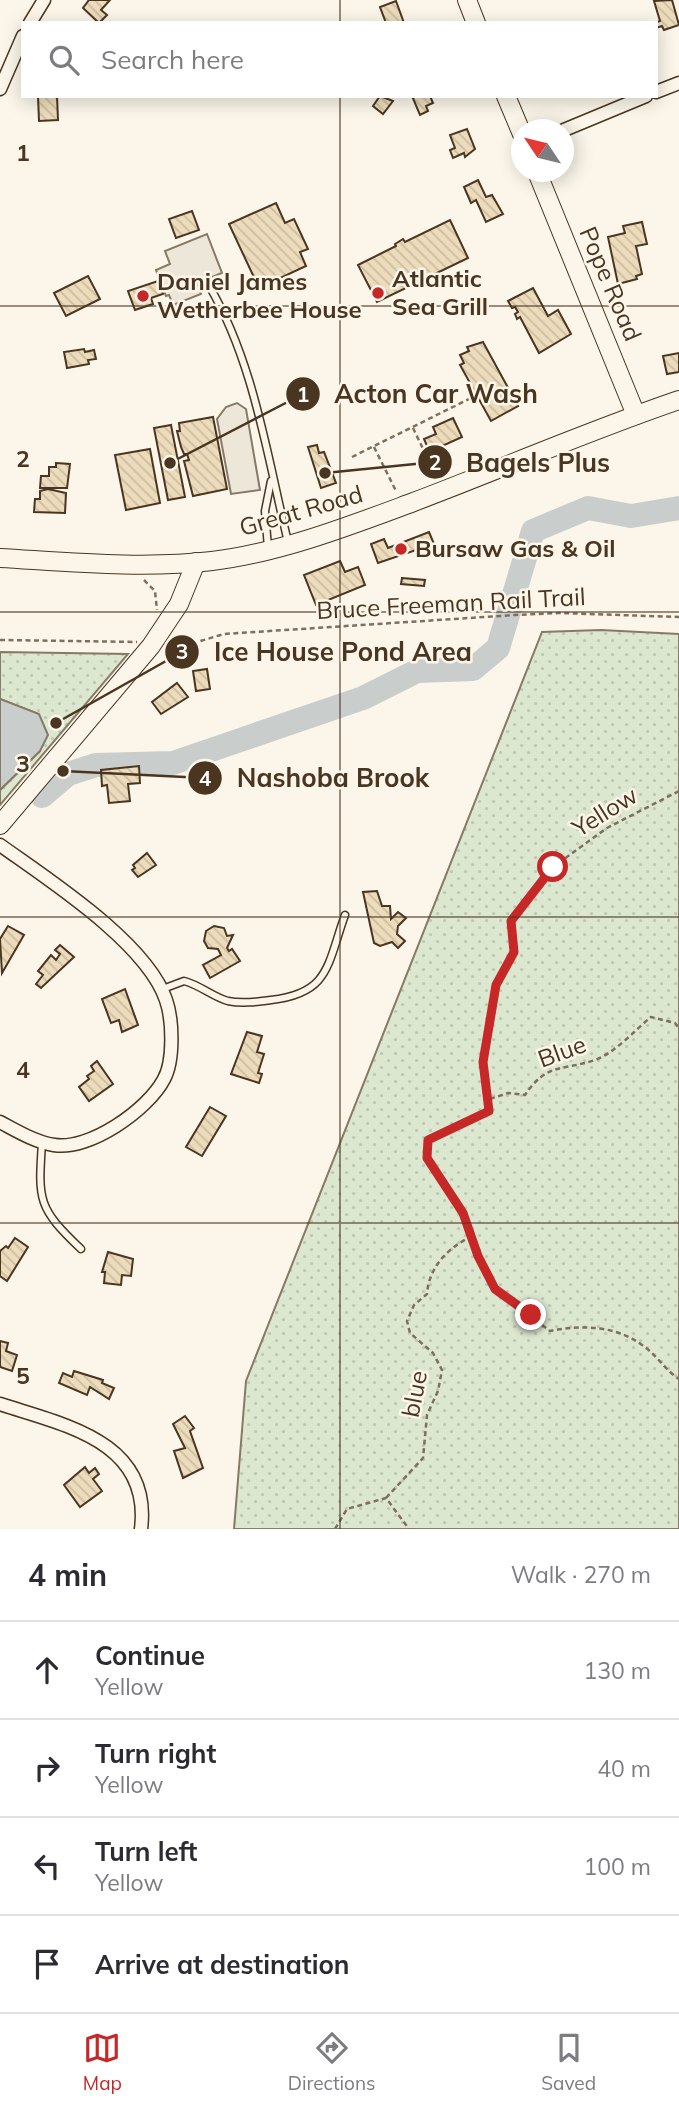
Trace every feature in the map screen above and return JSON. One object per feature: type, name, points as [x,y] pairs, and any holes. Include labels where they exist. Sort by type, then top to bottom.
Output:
[{"type":"main road","points":[[467,0],[475,21]]},
{"type":"main road","points":[[507,98],[516,119]]},
{"type":"main road","name":"Pope Road","points":[[541,182],[636,415]]},
{"type":"main road","name":"Great Road","points":[[0,558],[98,563],[196,562],[288,544],[356,524],[679,400]]},
{"type":"main road","points":[[0,825],[151,646],[179,604],[196,562]]},
{"type":"street","points":[[31,21],[44,0]]},
{"type":"street","points":[[0,89],[21,41]]},
{"type":"street","points":[[658,91],[679,83]]},
{"type":"street","points":[[574,126],[641,98]]},
{"type":"street","points":[[0,845],[126,943],[145,964],[166,1000],[172,1036],[165,1079],[139,1108],[108,1131],[83,1142],[55,1145],[0,1122]]},
{"type":"street","points":[[0,1404],[89,1434],[117,1453],[137,1484],[141,1500],[141,1529]]},
{"type":"lane","points":[[208,284],[221,306],[250,381],[288,544]]},
{"type":"lane","points":[[268,548],[265,511],[272,479]]},
{"type":"lane","points":[[160,990],[184,981],[227,1001],[252,1003],[303,995],[315,987],[324,973],[345,915]]},
{"type":"lane","points":[[43,1141],[39,1186],[42,1202],[49,1217],[80,1249]]},
{"type":"path","points":[[352,457],[471,398]]},
{"type":"path","points":[[414,428],[437,478]]},
{"type":"path","points":[[374,446],[398,494]]},
{"type":"path","points":[[445,456],[453,471]]},
{"type":"path","points":[[135,578],[148,582],[155,591],[158,603],[154,620]]},
{"type":"path","name":"Bruce Freeman Rail Trail","points":[[224,634],[559,613],[679,617]]},
{"type":"path","points":[[139,643],[143,637]]},
{"type":"path","points":[[0,640],[111,641]]},
{"type":"path","name":"Yellow","points":[[489,1099],[483,1062],[496,985],[514,952],[511,921],[553,867],[607,828],[679,791]]},
{"type":"path","name":"Blue","points":[[489,1099],[508,1093],[525,1095],[537,1077],[565,1066],[597,1060],[652,1017],[675,1023],[679,1028]]},
{"type":"path","points":[[489,1099],[489,1111],[428,1140],[427,1158],[463,1213],[495,1289],[550,1331],[576,1326],[612,1330],[642,1345],[679,1379]]},
{"type":"path","name":"blue","points":[[386,1498],[423,1458],[426,1415],[438,1391],[442,1370],[433,1353],[410,1333],[407,1321],[414,1305],[427,1294],[428,1279],[439,1262],[453,1246],[471,1237]]},
{"type":"path","points":[[335,1529],[347,1509],[386,1498],[409,1529]]},
{"type":"green space","points":[[601,630],[679,634],[679,1529],[234,1529],[246,1381],[542,632]]},
{"type":"green space","points":[[0,652],[128,654],[0,805],[0,790],[40,751],[38,714],[0,699]]},
{"type":"shaded area","points":[[207,234],[222,273],[197,283],[201,294],[173,305],[169,295],[166,296],[156,270],[170,264],[165,251]]},
{"type":"shaded area","points":[[237,403],[246,409],[260,490],[231,494],[217,419],[226,407]]},
{"type":"shaded area","points":[[0,699],[39,714],[48,735],[40,751],[0,790]]},
{"type":"building","points":[[89,0],[110,0],[101,10],[107,15],[101,21],[97,21],[83,8]]},
{"type":"building","points":[[672,0],[679,25],[664,30],[662,26],[658,27],[660,21],[654,1]]},
{"type":"building","points":[[396,1],[403,21],[385,21],[380,7]]},
{"type":"building","points":[[38,98],[57,98],[58,120],[39,121]]},
{"type":"building","points":[[379,98],[393,101],[383,114],[373,106]]},
{"type":"building","points":[[413,98],[431,98],[433,103],[426,106],[428,111],[420,115]]},
{"type":"building","points":[[467,129],[475,149],[465,157],[464,153],[453,158],[450,150],[455,148],[450,135]]},
{"type":"building","points":[[478,180],[486,197],[492,195],[503,214],[486,222],[476,200],[471,203],[464,187]]},
{"type":"building","points":[[276,203],[285,223],[294,219],[308,249],[300,252],[306,266],[259,288],[229,224]]},
{"type":"building","points":[[192,211],[199,230],[176,238],[169,219]]},
{"type":"building","points":[[450,220],[468,258],[377,302],[358,265],[396,246],[395,244],[403,239],[405,242]]},
{"type":"building","points":[[642,222],[647,244],[636,246],[642,274],[636,276],[637,279],[618,284],[608,237],[625,233],[623,226]]},
{"type":"building","points":[[88,276],[100,299],[66,316],[54,293]]},
{"type":"building","name":"Daniel James Wetherbee House","points":[[158,281],[163,294],[151,298],[153,304],[135,310],[128,291]]},
{"type":"building","points":[[533,288],[548,316],[558,310],[571,334],[539,353],[520,317],[517,319],[515,314],[518,312],[508,301]]},
{"type":"building","points":[[483,342],[518,406],[491,421],[460,365],[464,363],[460,355],[469,351],[467,347]]},
{"type":"building","points":[[84,349],[85,352],[94,350],[96,359],[88,360],[89,364],[67,368],[64,352]]},
{"type":"building","points":[[679,353],[679,372],[667,374],[663,356]]},
{"type":"building","points":[[213,417],[227,489],[193,496],[184,461],[189,460],[181,447],[177,431],[180,431],[179,423]]},
{"type":"building","points":[[453,418],[462,437],[442,446],[446,456],[434,462],[424,439],[436,434],[433,427]]},
{"type":"building","points":[[171,425],[185,497],[168,500],[154,428]]},
{"type":"building","points":[[317,445],[319,453],[324,452],[336,483],[321,488],[308,447]]},
{"type":"building","points":[[150,449],[160,503],[126,510],[115,455]]},
{"type":"building","points":[[56,463],[70,464],[67,488],[40,488],[41,476],[49,476],[49,467],[56,467]]},
{"type":"building","points":[[48,489],[66,493],[65,513],[34,512],[35,499],[40,499],[40,491]]},
{"type":"building","points":[[429,532],[434,544],[378,563],[371,544],[384,539],[388,548]]},
{"type":"building","points":[[340,561],[345,572],[358,567],[365,585],[316,605],[304,575]]},
{"type":"building","points":[[402,578],[425,580],[424,586],[401,584]]},
{"type":"building","points":[[207,669],[210,689],[196,691],[193,671]]},
{"type":"building","points":[[177,683],[188,697],[161,714],[152,702]]},
{"type":"building","points":[[139,766],[140,783],[128,784],[130,801],[109,803],[107,785],[102,786],[101,770]]},
{"type":"building","points":[[147,853],[156,865],[138,877],[132,870],[135,868],[133,865]]},
{"type":"building","points":[[377,891],[382,906],[390,906],[391,919],[398,912],[406,918],[398,926],[397,934],[405,941],[398,948],[392,942],[380,946],[374,943],[363,892]]},
{"type":"building","points":[[8,926],[24,935],[2,973],[0,939]]},
{"type":"building","points":[[214,926],[224,928],[227,936],[233,935],[227,948],[229,951],[232,949],[240,961],[210,978],[203,965],[221,955],[218,949],[208,948],[204,941],[206,931]]},
{"type":"building","points":[[60,945],[74,957],[41,988],[36,984],[43,975],[38,971],[51,955],[56,960],[60,954],[55,950]]},
{"type":"building","points":[[125,989],[138,1025],[122,1032],[119,1020],[111,1023],[102,999]]},
{"type":"building","points":[[247,1032],[262,1036],[257,1052],[264,1054],[258,1073],[262,1074],[259,1083],[231,1074]]},
{"type":"building","points":[[97,1061],[113,1084],[89,1101],[79,1087],[89,1079],[87,1076],[94,1071],[91,1066]]},
{"type":"building","points":[[210,1107],[226,1116],[202,1156],[186,1147]]},
{"type":"building","points":[[15,1238],[28,1247],[7,1281],[0,1276],[0,1251],[6,1246],[8,1248]]},
{"type":"building","points":[[108,1252],[133,1259],[131,1276],[122,1275],[121,1285],[104,1283],[105,1272],[102,1272]]},
{"type":"building","points":[[0,1341],[8,1343],[6,1351],[17,1355],[12,1371],[0,1367]]},
{"type":"building","points":[[74,1371],[103,1380],[102,1383],[114,1388],[109,1399],[90,1387],[87,1395],[59,1383],[63,1373],[72,1377]]},
{"type":"building","points":[[185,1416],[194,1428],[190,1431],[203,1468],[183,1478],[174,1451],[185,1448],[173,1424]]},
{"type":"building","points":[[85,1467],[89,1473],[95,1468],[99,1474],[93,1479],[102,1491],[80,1507],[64,1485]]},
{"type":"waterway","points":[[42,796],[68,774],[96,765],[173,763],[363,698],[417,671],[473,669],[498,648],[533,531],[588,508],[631,516],[679,508]]},
{"type":"place","name":"Atlantic Sea Grill","points":[[378,293]]},
{"type":"place","name":"Daniel James Wetherbee House","points":[[143,296]]},
{"type":"place","name":"Acton Car Wash","points":[[170,463]]},
{"type":"place","name":"Bagels Plus","points":[[325,473]]},
{"type":"place","name":"Bursaw Gas & Oil","points":[[401,549]]},
{"type":"place","name":"Ice House Pond Area","points":[[56,723]]},
{"type":"place","name":"Nashoba Brook","points":[[63,771]]},
{"type":"route","points":[[531,1315],[495,1289],[478,1256],[463,1213],[427,1158],[428,1140],[450,1128],[474,1121],[489,1111],[483,1062],[496,985],[514,952],[511,921],[553,867]]}]
